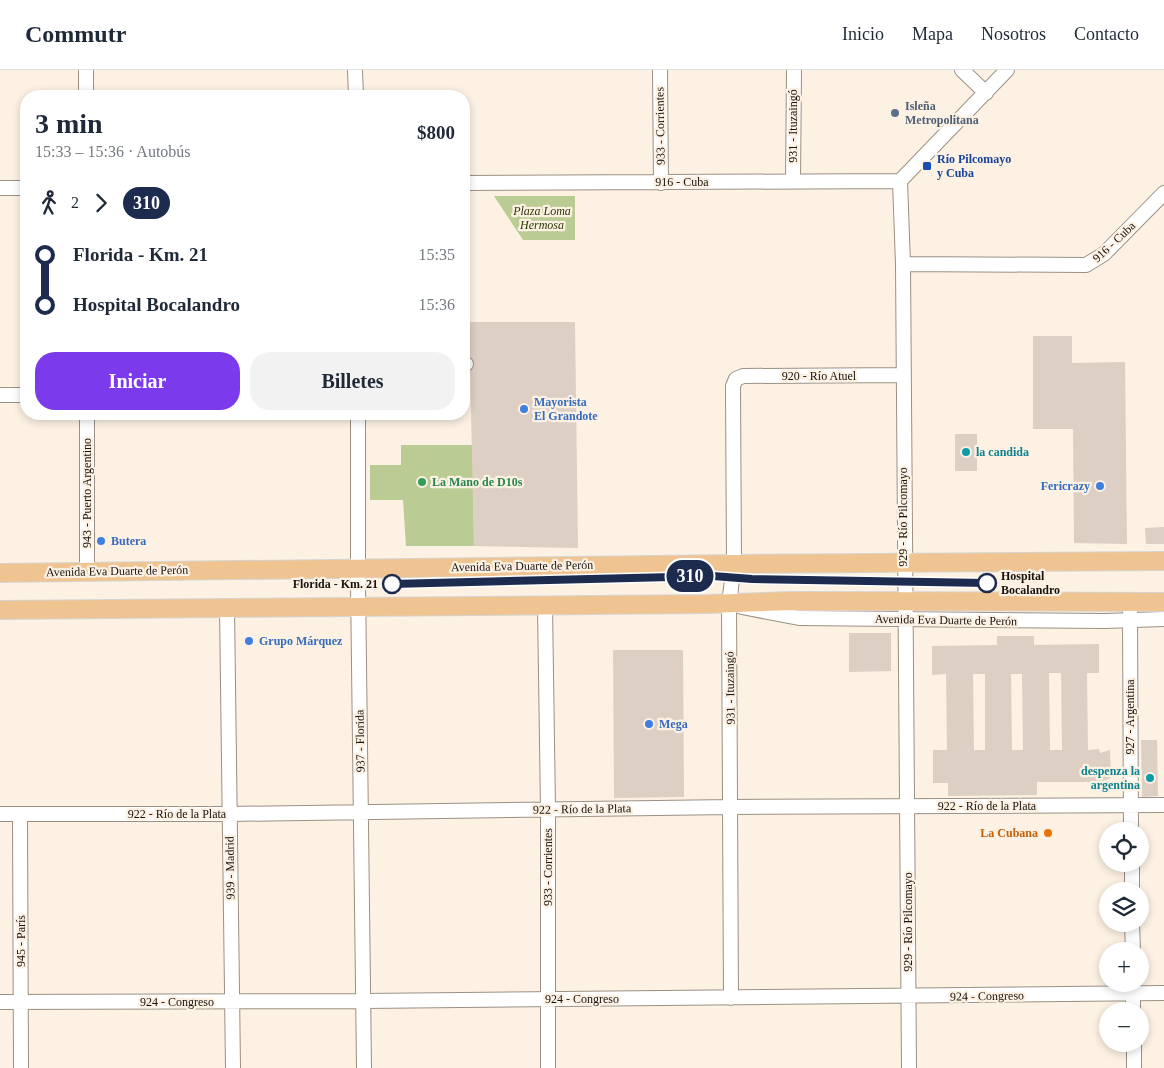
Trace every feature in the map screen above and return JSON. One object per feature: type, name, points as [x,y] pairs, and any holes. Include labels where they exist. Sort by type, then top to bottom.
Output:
[{"type":"main road","points":[[904,562],[1164,561]]},
{"type":"main road","name":"Avenida Eva Duarte de Perón","points":[[0,573],[358,569],[734,568],[795,570],[820,563],[904,562]]},
{"type":"main road","name":"Avenida Eva Duarte de Perón","points":[[0,610],[729,604],[792,601],[1164,602]]},
{"type":"street","points":[[86,70],[86,90]]},
{"type":"street","points":[[356,70],[356,90]]},
{"type":"street","name":"933 - Corrientes","points":[[660,70],[661,182]]},
{"type":"street","name":"931 - Ituzaingó","points":[[793,181],[794,70]]},
{"type":"street","points":[[962,70],[986,93]]},
{"type":"street","points":[[900,181],[1008,70]]},
{"type":"street","name":"916 - Cuba","points":[[470,183],[900,181]]},
{"type":"street","name":"929 - Río Pilcomayo","points":[[900,181],[903,264],[904,619],[908,806],[909,1068]]},
{"type":"street","points":[[0,188],[20,188]]},
{"type":"street","name":"916 - Cuba","points":[[903,264],[1086,265],[1104,254],[1164,193]]},
{"type":"street","name":"920 - Río Atuel","points":[[736,379],[742,376],[903,375]]},
{"type":"street","name":"931 - Ituzaingó","points":[[731,998],[729,604],[734,568],[732,392],[736,379]]},
{"type":"street","points":[[0,395],[20,395]]},
{"type":"street","name":"943 - Puerto Argentino","points":[[86,572],[87,420]]},
{"type":"street","name":"937 - Florida","points":[[358,420],[364,1068]]},
{"type":"street","name":"927 - Argentina","points":[[1130,603],[1131,822]]},
{"type":"street","name":"Avenida Eva Duarte de Perón","points":[[729,604],[799,618],[1130,621],[1164,619]]},
{"type":"street","name":"933 - Corrientes","points":[[545,606],[548,810],[546,1000],[548,1068]]},
{"type":"street","name":"939 - Madrid","points":[[227,608],[233,1068]]},
{"type":"street","name":"922 - Río de la Plata","points":[[0,814],[229,814],[731,807],[1164,806]]},
{"type":"street","name":"945 - París","points":[[20,815],[21,1068]]},
{"type":"street","name":"924 - Congreso","points":[[0,1002],[909,997],[1099,990]]},
{"type":"street","name":"924 - Congreso","points":[[1149,992],[1164,994]]},
{"type":"street","points":[[1134,1052],[1134,1068]]},
{"type":"green space","name":"Plaza Loma Hermosa","points":[[494,196],[575,196],[575,240],[523,240]]},
{"type":"green space","name":"La Mano de D10s","points":[[401,445],[473,445],[474,546],[406,546],[403,500],[370,500],[370,465],[401,465]]},
{"type":"building","name":"Mayorista El Grandote","points":[[470,322],[575,322],[578,548],[474,546]]},
{"type":"building","name":"Fericrazy","points":[[1033,336],[1072,336],[1072,363],[1125,362],[1127,544],[1074,543],[1073,429],[1033,429]]},
{"type":"building","name":"la candida","points":[[955,434],[977,434],[977,471],[955,471]]},
{"type":"building","points":[[1164,527],[1164,544],[1146,544],[1145,528]]},
{"type":"building","points":[[849,633],[891,633],[891,671],[849,672]]},
{"type":"building","points":[[997,636],[1034,636],[1034,645],[1099,644],[1099,673],[1087,673],[1088,750],[1099,749],[1100,753],[1110,750],[1111,778],[1100,782],[1037,782],[1037,795],[948,796],[948,783],[933,783],[933,750],[947,750],[946,674],[932,675],[932,646],[997,645]],"holes":[[[1049,673],[1061,673],[1062,750],[1050,750]],[[973,674],[985,674],[985,750],[974,750]],[[1011,674],[1022,674],[1023,750],[1012,750]]]},
{"type":"building","name":"Mega","points":[[613,650],[683,650],[684,797],[614,798]]},
{"type":"building","name":"despenza la argentina","points":[[1141,740],[1157,740],[1158,796],[1142,797]]},
{"type":"bus line","name":"310","points":[[392,584],[713,576],[752,579],[869,579],[987,583]]},
{"type":"place","name":"Isleña Metropolitana","points":[[895,113]]},
{"type":"place","name":"Río Pilcomayo y Cuba","points":[[927,166]]},
{"type":"place","name":"Mayorista El Grandote","points":[[524,409]]},
{"type":"place","name":"la candida","points":[[966,452]]},
{"type":"place","name":"La Mano de D10s","points":[[422,482]]},
{"type":"place","name":"Fericrazy","points":[[1100,486]]},
{"type":"place","name":"Butera","points":[[101,541]]},
{"type":"place","name":"Hospital Bocalandro","points":[[987,583]]},
{"type":"place","name":"Florida - Km. 21","points":[[392,584]]},
{"type":"place","name":"Grupo Márquez","points":[[249,641]]},
{"type":"place","name":"Mega","points":[[649,724]]},
{"type":"place","name":"despenza la argentina","points":[[1150,778]]},
{"type":"place","name":"La Cubana","points":[[1048,833]]}]
